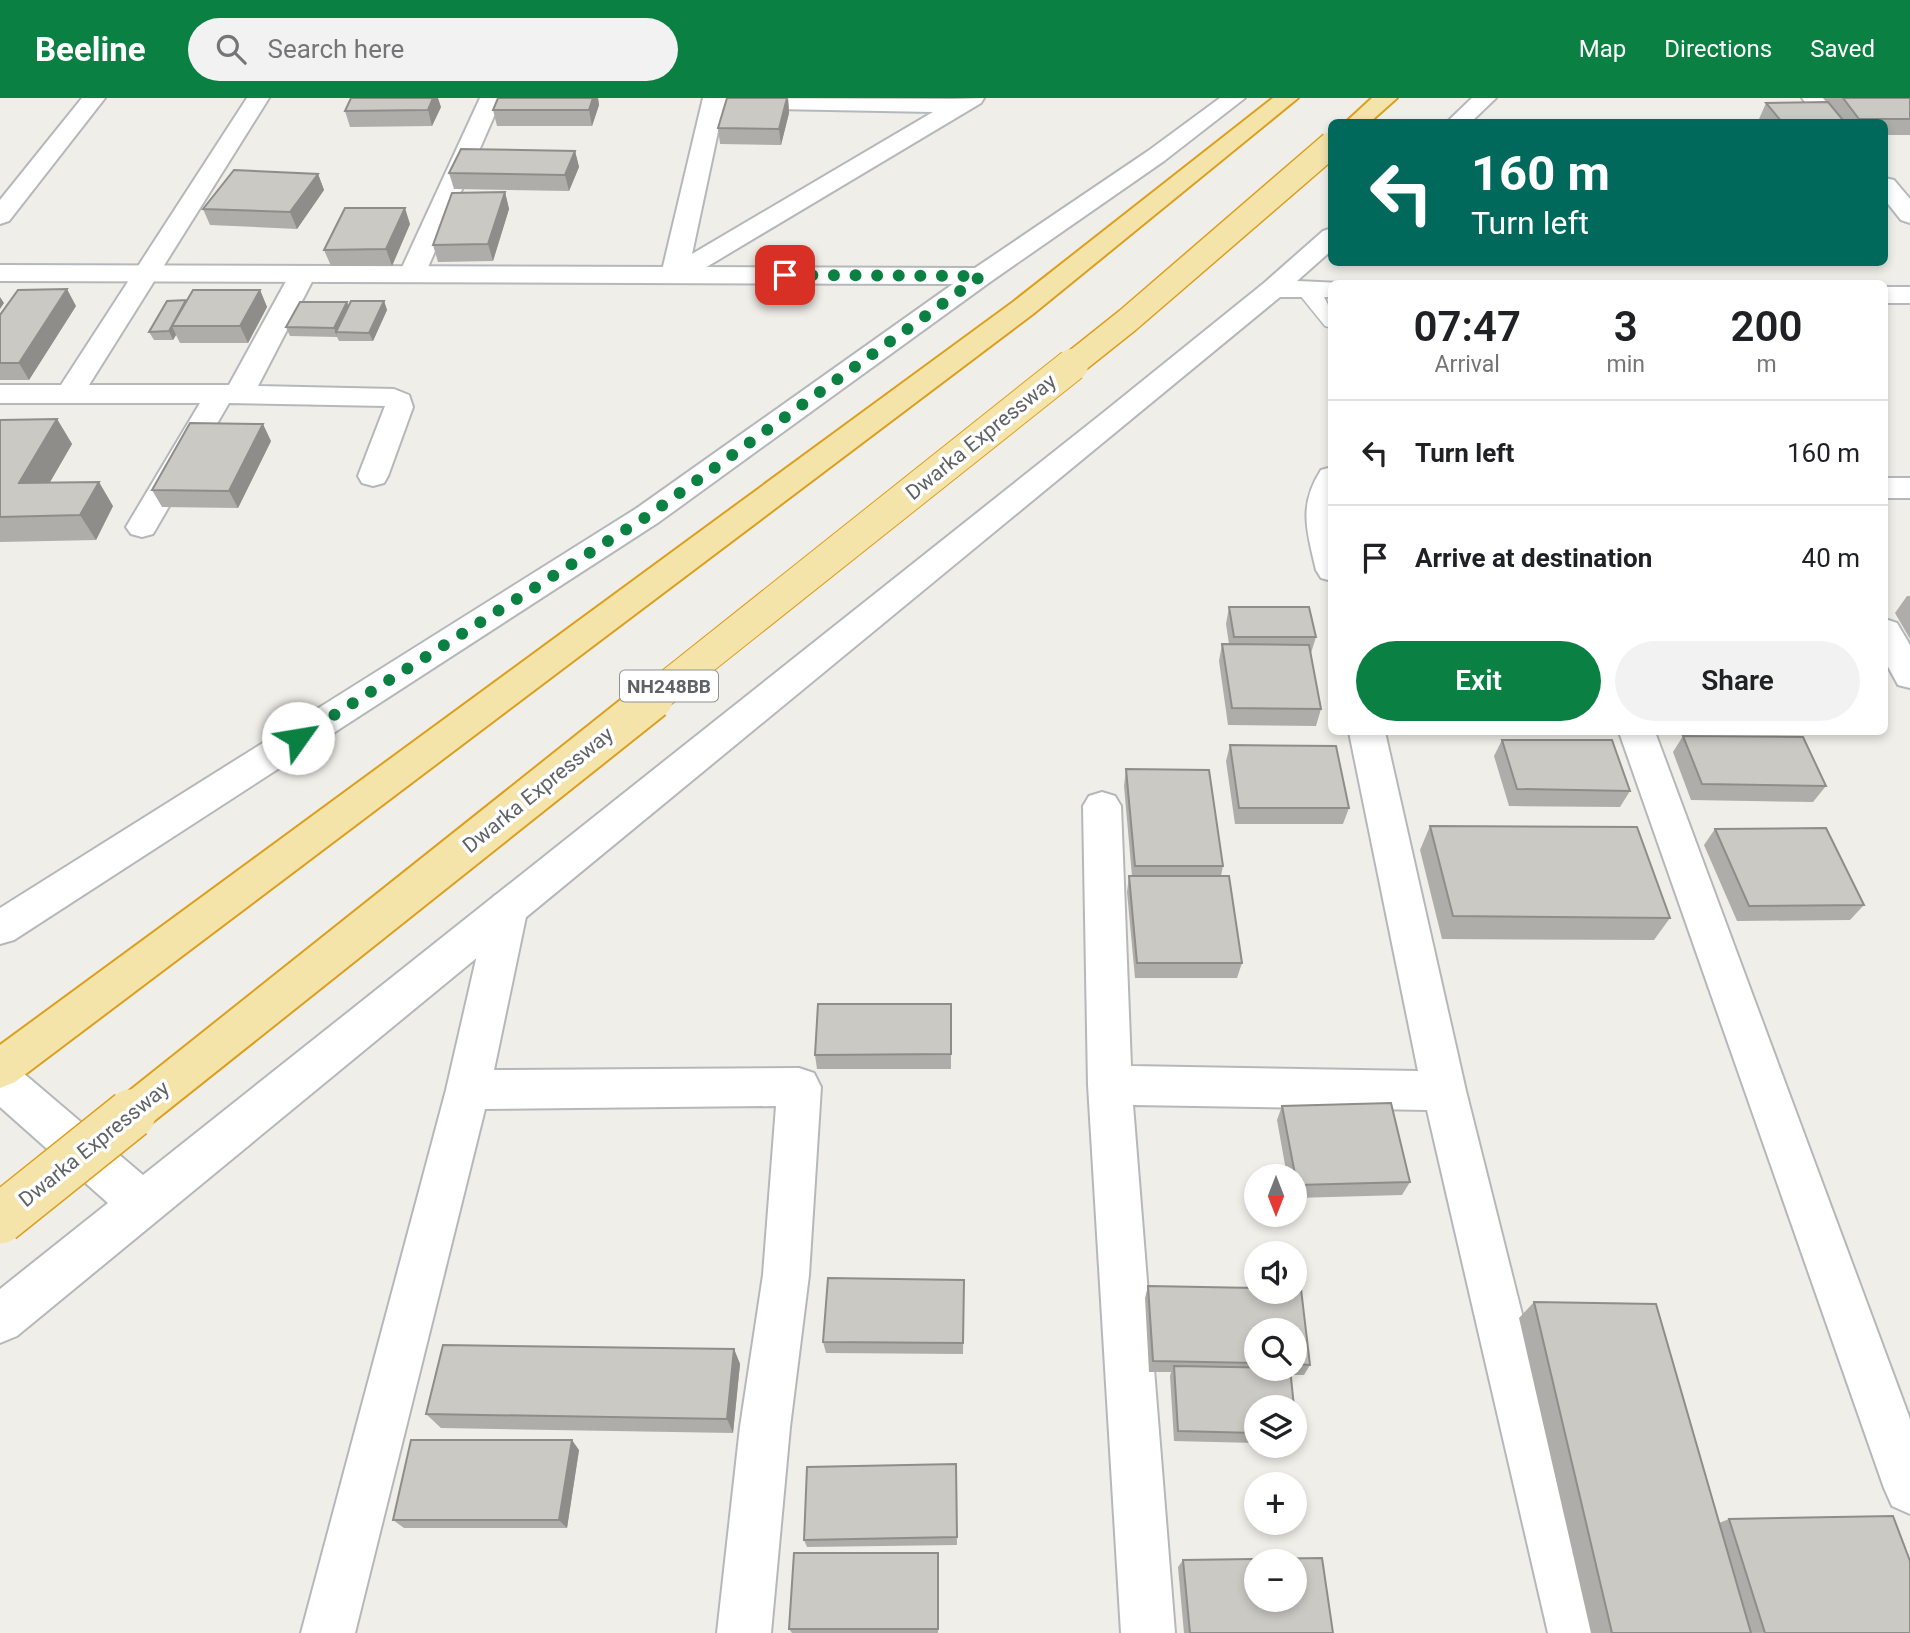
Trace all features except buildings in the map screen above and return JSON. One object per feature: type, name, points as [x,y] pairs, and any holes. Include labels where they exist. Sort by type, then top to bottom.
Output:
[{"type":"highway","points":[[0,1069],[1012,317],[1287,98]]},
{"type":"highway","points":[[1360,119],[1385,98]]},
{"type":"highway","name":"Dwarka Expressway","points":[[0,1219],[1128,320],[1328,147]]},
{"type":"street","points":[[0,216],[94,98]]},
{"type":"street","points":[[69,393],[148,274],[258,98]]},
{"type":"street","points":[[412,274],[491,98]]},
{"type":"street","points":[[0,928],[649,515],[1234,98]]},
{"type":"street","points":[[1461,119],[1485,98]]},
{"type":"street","points":[[1813,98],[1830,119]]},
{"type":"street","points":[[674,275],[713,99],[966,102]]},
{"type":"street","points":[[674,275],[966,102]]},
{"type":"street","points":[[1888,189],[1910,215]]},
{"type":"street","points":[[0,1319],[508,907],[1289,289],[1328,241]]},
{"type":"street","points":[[0,273],[981,276]]},
{"type":"street","points":[[142,527],[303,274]]},
{"type":"street","points":[[1289,289],[1328,289]]},
{"type":"street","points":[[1888,295],[1910,295]]},
{"type":"street","points":[[3,398],[69,393],[229,394],[397,400],[399,407],[373,476]]},
{"type":"street","points":[[1328,484],[1319,506],[1328,550]]},
{"type":"street","points":[[1888,488],[1910,488]]},
{"type":"street","points":[[1888,636],[1910,676]]},
{"type":"street","points":[[1368,735],[1444,1091],[1575,1633]]},
{"type":"street","points":[[1638,735],[1910,1488]]},
{"type":"street","points":[[1102,806],[1110,1085],[1148,1633]]},
{"type":"street","points":[[328,1633],[468,1090],[508,907]]},
{"type":"street","points":[[0,1080],[142,1203]]},
{"type":"street","points":[[1110,1085],[1444,1091]]},
{"type":"street","points":[[468,1090],[799,1087],[786,1275],[765,1427],[744,1633]]},
{"type":"lane","points":[[1289,289],[1328,319]]},
{"type":"route","points":[[298,738],[649,515],[981,276],[785,275]]}]
